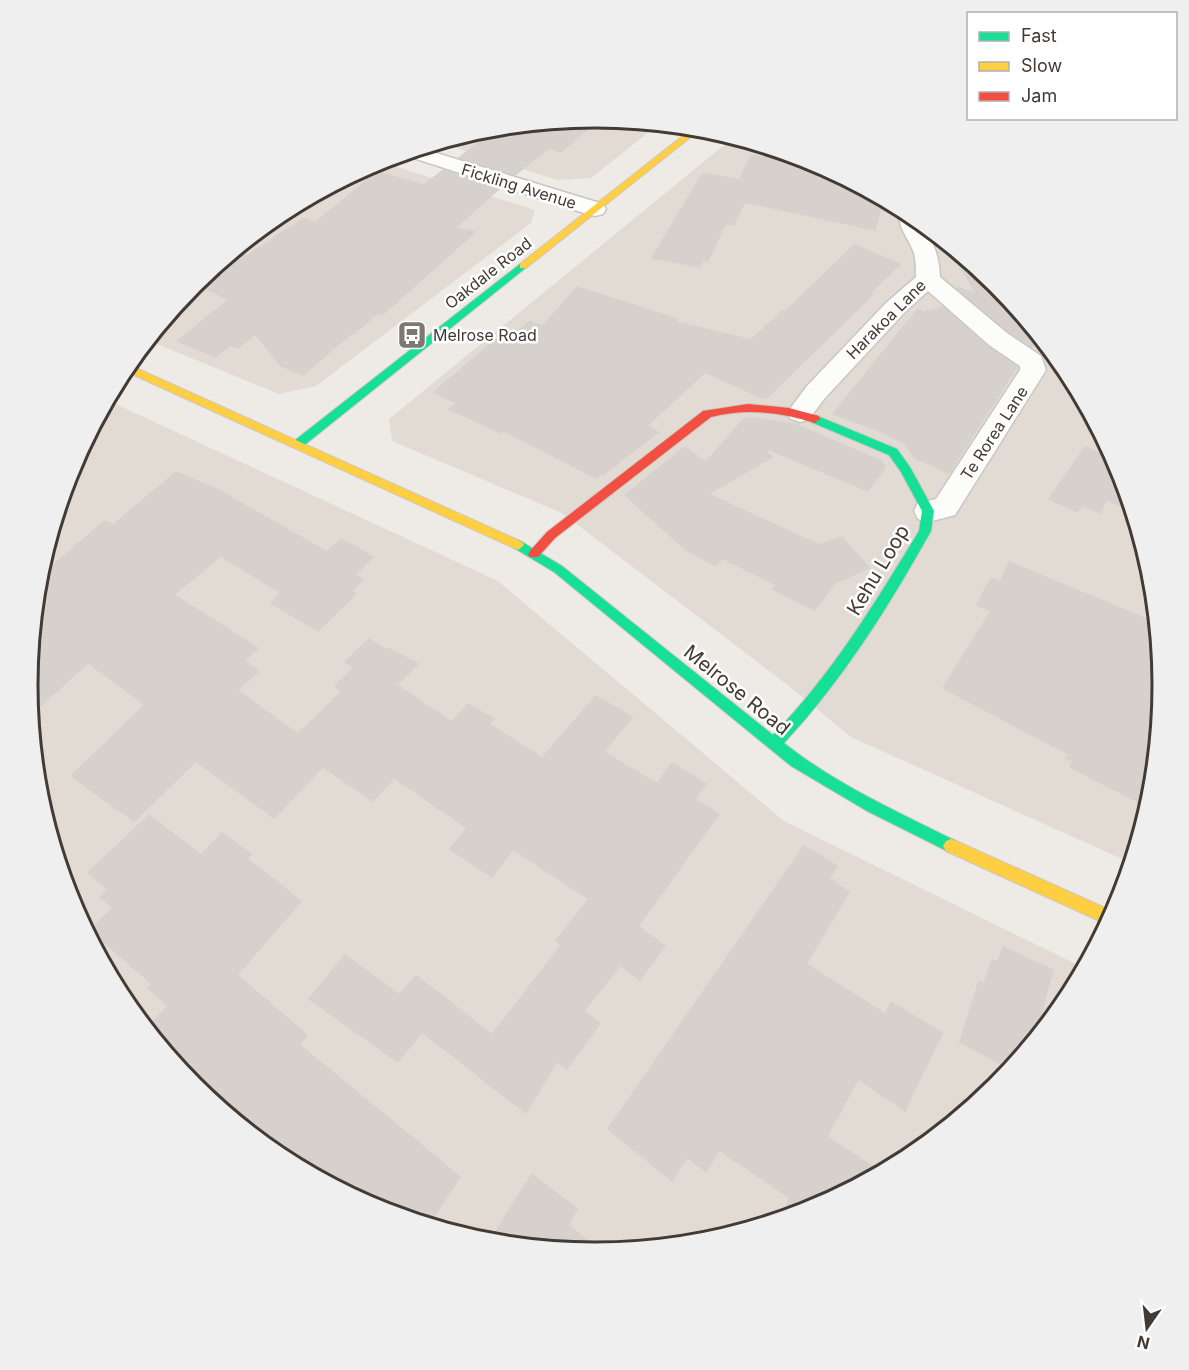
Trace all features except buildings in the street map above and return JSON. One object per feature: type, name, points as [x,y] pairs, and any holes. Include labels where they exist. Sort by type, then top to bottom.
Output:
[{"type":"street","name":"Oakdale Road","points":[[298,444],[687,136]]},
{"type":"street","name":"Fickling Avenue","points":[[423,155],[595,209]]},
{"type":"street","name":"Harakoa Lane","points":[[800,413],[816,392],[895,308],[928,279],[927,260],[922,244],[913,228]]},
{"type":"street","name":"Te Rorea Lane","points":[[928,279],[998,339],[1032,362],[1033,370],[945,508],[928,511]]},
{"type":"street","name":"Melrose Road","points":[[134,371],[507,538],[558,569],[774,744],[838,789],[898,820],[1102,914]]},
{"type":"street","name":"Kehu Loop","points":[[534,554],[551,536],[618,481],[706,414],[728,408],[750,407],[800,413],[893,452],[906,470],[928,511],[925,531],[827,688],[774,744]]},
{"type":"shaded area","points":[[594,128],[650,131],[591,178],[557,180],[452,147],[522,133],[558,129]]},
{"type":"shaded area","points":[[725,144],[808,170],[873,203],[934,243],[962,266],[1013,318],[1058,376],[1077,407],[1109,472],[1122,506],[1141,576],[1147,612],[1152,685],[1147,758],[1133,829],[1123,860],[851,737],[794,690],[562,513],[392,441],[389,419]]},
{"type":"shaded area","points":[[393,166],[535,210],[531,223],[316,386],[279,394],[155,343],[201,291],[255,243],[285,222],[348,185]]},
{"type":"shaded area","points":[[114,403],[498,581],[784,821],[1077,964],[1036,1024],[988,1079],[934,1127],[904,1148],[841,1185],[808,1200],[739,1223],[667,1237],[594,1242],[522,1237],[450,1223],[381,1200],[348,1185],[285,1148],[227,1104],[201,1079],[176,1052],[131,994],[95,931],[80,898],[56,829],[42,758],[39,721],[38,685],[42,612],[56,541],[67,506],[80,472],[112,406]]},
{"type":"traffic: fast","points":[[298,444],[523,266]]},
{"type":"traffic: fast","points":[[774,744],[818,695],[856,642],[925,531],[928,511],[906,470],[893,452],[815,419]]},
{"type":"traffic: fast","points":[[518,545],[558,569],[796,762],[872,806],[951,846]]},
{"type":"traffic: slow","points":[[523,266],[687,136]]},
{"type":"traffic: slow","points":[[134,371],[518,545]]},
{"type":"traffic: slow","points":[[951,846],[1102,914]]},
{"type":"traffic: jam","points":[[534,554],[551,535],[707,414],[734,409],[761,408],[789,411],[815,419]]},
{"type":"place","name":"Melrose Road","points":[[412,335]]}]
